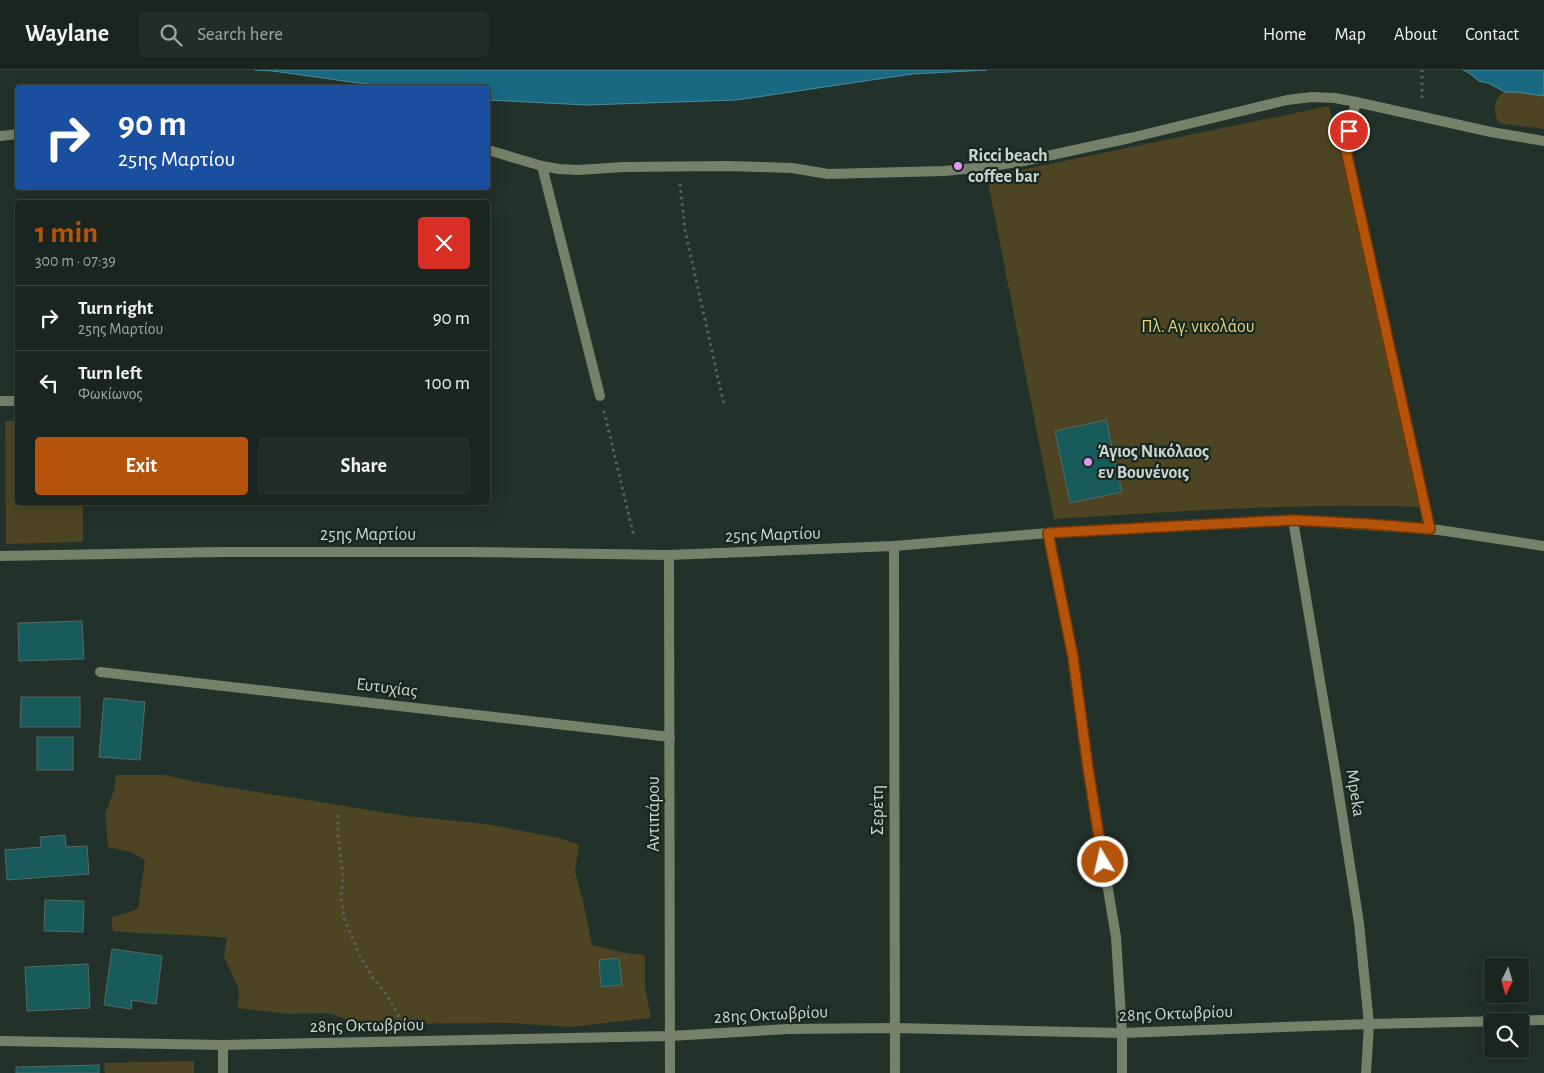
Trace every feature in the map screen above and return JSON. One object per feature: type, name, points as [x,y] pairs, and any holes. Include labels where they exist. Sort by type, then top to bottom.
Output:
[{"type":"street","points":[[490,151],[542,166],[578,170],[728,166],[784,167],[828,174],[907,173],[986,167],[1024,161],[1130,138],[1287,100],[1312,96],[1356,102],[1491,132],[1544,141]]},
{"type":"street","points":[[1356,102],[1345,146],[1430,529]]},
{"type":"street","points":[[0,136],[15,134]]},
{"type":"street","points":[[542,166],[600,396]]},
{"type":"street","points":[[0,401],[15,402]]},
{"type":"street","name":"25ης Μαρτίου","points":[[0,556],[221,552],[471,552],[669,555],[894,546],[1048,533],[1293,520],[1430,529],[1544,546]]},
{"type":"street","name":"Mpeka","points":[[1293,520],[1359,923],[1369,1024],[1366,1073]]},
{"type":"street","points":[[1048,533],[1073,657],[1088,768],[1116,937],[1122,1033],[1122,1073]]},
{"type":"street","name":"Σερέτη","points":[[894,546],[895,1073]]},
{"type":"street","name":"Αντιπάρου","points":[[669,555],[670,1073]]},
{"type":"street","name":"Ευτυχίας","points":[[100,672],[670,737]]},
{"type":"street","name":"28ης Οκτωβρίου","points":[[0,1041],[223,1044],[670,1036],[788,1029],[894,1028],[1122,1033],[1544,1020]]},
{"type":"street","points":[[223,1044],[223,1073]]},
{"type":"path","points":[[1422,70],[1422,117]]},
{"type":"path","points":[[679,166],[685,230],[724,405]]},
{"type":"path","points":[[600,396],[638,554]]},
{"type":"path","points":[[338,815],[338,837],[343,876],[341,897],[344,918],[360,956],[373,978],[387,995],[414,1041]]},
{"type":"green space","points":[[1505,92],[1544,96],[1544,129],[1498,122],[1495,105],[1498,97]]},
{"type":"green space","name":"Πλ. Αγ. νικολάου","points":[[1329,106],[1424,507],[1285,507],[1054,519],[987,177]]},
{"type":"green space","points":[[5,421],[15,421],[15,505],[83,505],[83,542],[6,544]]},
{"type":"green space","points":[[116,775],[165,775],[191,781],[407,816],[486,824],[560,838],[579,845],[575,871],[592,945],[626,953],[645,955],[645,987],[651,1018],[570,1027],[510,1023],[362,1024],[328,1013],[288,1014],[238,1008],[239,989],[224,957],[227,938],[113,931],[111,918],[138,909],[145,860],[131,852],[108,847],[105,814],[114,790]]},
{"type":"green space","points":[[194,1061],[194,1073],[105,1073],[104,1063]]},
{"type":"water","points":[[255,70],[987,70],[912,74],[737,100],[586,105],[490,100],[490,85],[373,85]]},
{"type":"water","points":[[1463,70],[1544,70],[1544,96],[1505,92],[1488,83],[1479,81]]},
{"type":"building","name":"Άγιος Νικόλαος εν Βουνένοις","points":[[1106,420],[1122,492],[1070,503],[1055,431]]},
{"type":"building","points":[[82,621],[84,659],[19,661],[18,623]]},
{"type":"building","points":[[21,697],[80,697],[80,727],[20,727]]},
{"type":"building","points":[[104,698],[145,702],[140,760],[99,757]]},
{"type":"building","points":[[37,737],[73,737],[73,770],[37,770]]},
{"type":"building","points":[[65,835],[66,847],[87,846],[89,874],[7,880],[5,850],[41,847],[40,837]]},
{"type":"building","points":[[45,900],[84,901],[83,932],[44,931]]},
{"type":"building","points":[[112,949],[162,956],[156,1004],[132,1000],[131,1009],[104,1005]]},
{"type":"building","points":[[619,958],[622,985],[601,987],[599,960]]},
{"type":"building","points":[[88,964],[90,1008],[27,1011],[25,967]]},
{"type":"building","points":[[99,1065],[99,1073],[16,1073],[16,1067]]},
{"type":"place","name":"Ricci beach coffee bar","points":[[958,166]]},
{"type":"place","name":"Άγιος Νικόλαος εν Βουνένοις","points":[[1088,462]]},
{"type":"route","points":[[1103,862],[1073,657],[1048,533],[1293,520],[1430,529],[1345,146],[1349,131]]}]
